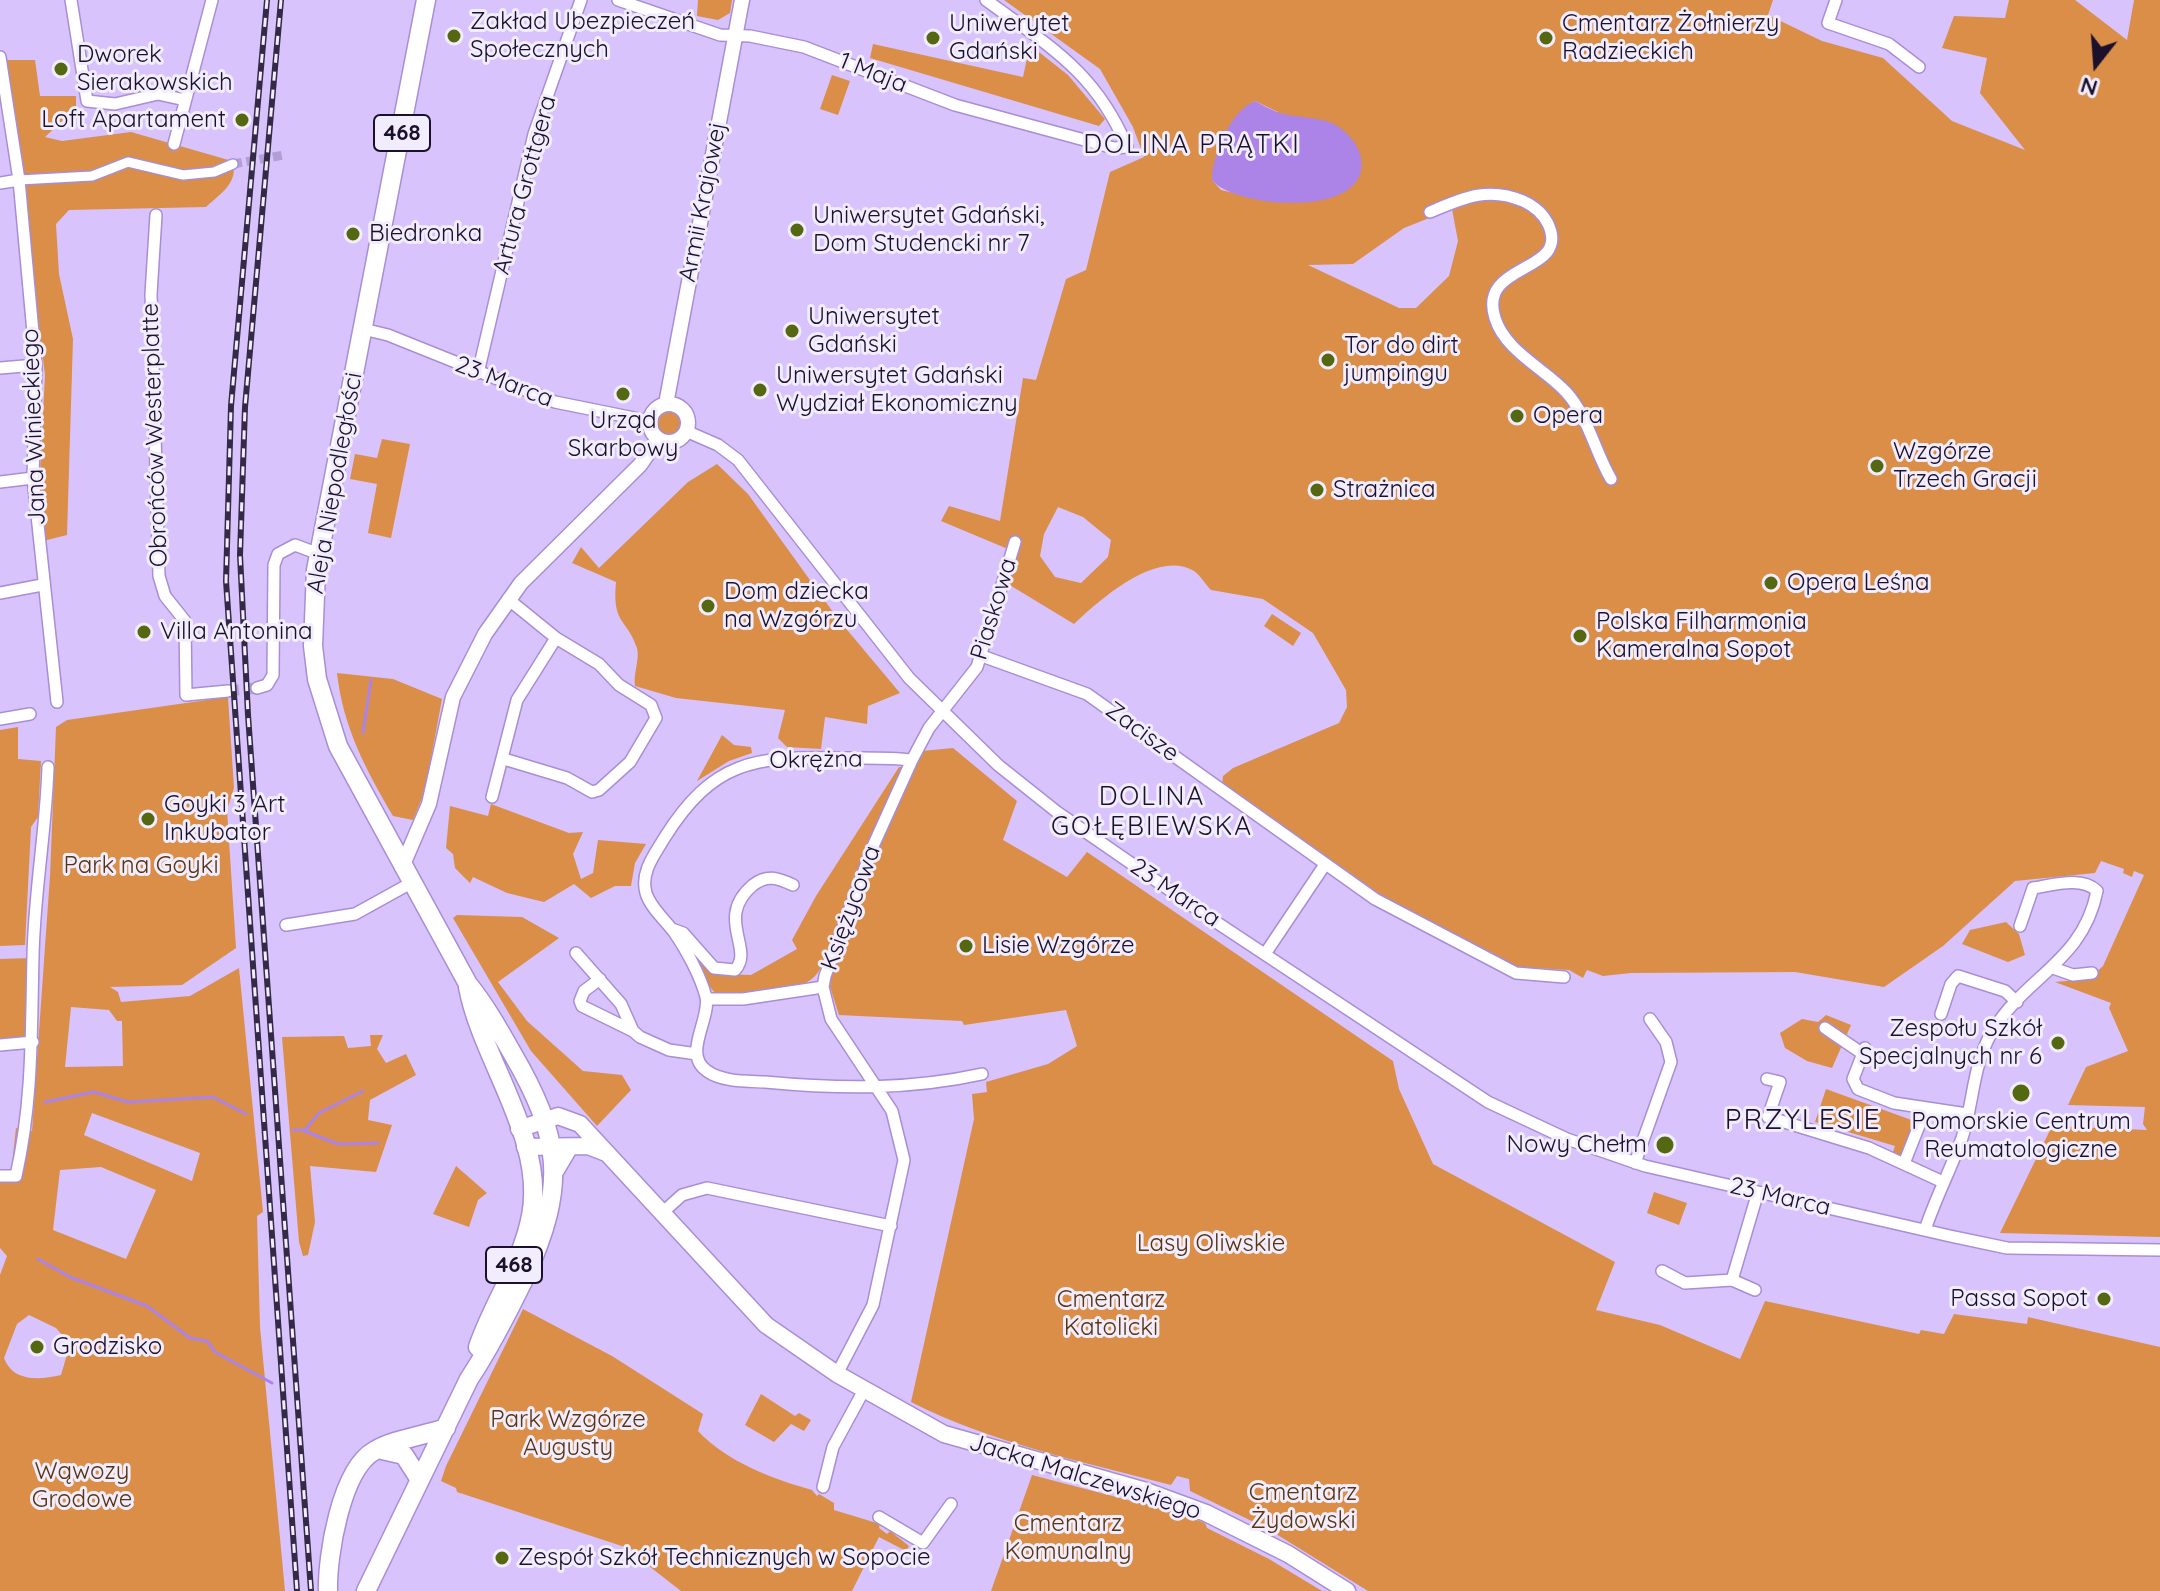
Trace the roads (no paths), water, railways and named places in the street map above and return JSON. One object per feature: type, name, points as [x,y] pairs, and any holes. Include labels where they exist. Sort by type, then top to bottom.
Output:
[{"type":"main road","name":"Aleja Niepodległości","points":[[366,1591],[469,1379],[490,1348],[536,1252],[551,1208],[560,1148],[521,1068],[483,1002],[468,984],[338,746],[320,691],[312,630],[319,554],[426,0]]},
{"type":"main road","name":"Aleja Niepodległości","points":[[468,984],[472,1010],[522,1138],[533,1186],[531,1219],[479,1344],[469,1379]]},
{"type":"main road","name":"Jacka Malczewskiego","points":[[544,1119],[568,1117],[590,1133],[766,1325],[864,1390],[944,1434],[1146,1491],[1206,1513],[1288,1554],[1347,1591]]},
{"type":"main road","points":[[522,1138],[544,1119]]},
{"type":"main road","points":[[522,1138],[560,1148],[588,1146],[607,1154]]},
{"type":"main road","points":[[328,1591],[328,1553],[358,1469],[375,1450],[446,1428]]},
{"type":"main road","points":[[375,1450],[391,1450],[404,1455],[420,1480]]},
{"type":"street","points":[[71,0],[87,101],[115,104],[158,94],[185,100]]},
{"type":"street","points":[[174,144],[212,0]]},
{"type":"street","name":"Artura Grottgera","points":[[478,373],[534,134],[581,0]]},
{"type":"street","name":"1 Maja","points":[[618,0],[720,35],[804,47],[955,105],[1114,148],[1127,147],[1107,103],[1084,75],[986,0]]},
{"type":"street","name":"Armii Krajowej","points":[[666,404],[742,0]]},
{"type":"street","points":[[1836,0],[1828,23],[1889,44],[1919,67]]},
{"type":"street","name":"Jana Winieckiego","points":[[0,57],[19,180],[36,365],[33,478],[42,585],[57,702]]},
{"type":"street","points":[[0,183],[82,178],[134,162],[183,175],[214,172],[233,164]]},
{"type":"street","points":[[1430,212],[1471,195],[1500,193],[1526,203],[1547,222],[1553,236],[1551,248],[1545,257],[1507,276],[1494,296],[1493,314],[1509,342],[1576,405],[1611,479]]},
{"type":"street","name":"Obrońców Westerplatte","points":[[156,215],[151,294],[158,565],[165,596],[185,621],[186,695],[228,691]]},
{"type":"street","name":"23 Marca","points":[[363,329],[388,335],[555,402],[649,421]]},
{"type":"street","points":[[0,368],[36,365]]},
{"type":"street","points":[[666,404],[677,406],[686,414],[686,431],[677,441],[658,439],[651,432],[649,421],[653,412],[666,404]]},
{"type":"street","name":"23 Marca","points":[[686,431],[718,445],[756,480],[846,602],[942,713],[998,765],[1057,812],[1472,1093],[1553,1133],[1635,1163],[1758,1192],[2007,1248],[2160,1250]]},
{"type":"street","points":[[286,925],[355,914],[407,875],[429,804],[453,697],[463,673],[508,599],[538,564],[640,465],[658,439]]},
{"type":"street","points":[[0,482],[33,478]]},
{"type":"street","name":"Piaskowa","points":[[942,713],[972,676],[982,656],[1015,542]]},
{"type":"street","points":[[257,688],[267,685],[273,675],[274,565],[278,554],[295,545],[303,545],[319,554]]},
{"type":"street","points":[[0,593],[42,585]]},
{"type":"street","points":[[504,759],[567,778],[592,792],[599,790],[630,762],[653,727],[656,711],[619,685],[599,664],[556,638],[508,599]]},
{"type":"street","points":[[492,797],[517,700],[556,638]]},
{"type":"street","name":"Zacisze","points":[[982,656],[1087,694],[1324,866],[1375,899],[1516,973],[1564,977]]},
{"type":"street","name":"Księżycowa","points":[[837,1374],[868,1319],[902,1178],[903,1152],[899,1127],[879,1088],[831,1019],[823,987],[874,844],[912,760],[929,728],[942,713]]},
{"type":"street","points":[[0,719],[30,714]]},
{"type":"street","name":"Okrężna","points":[[707,999],[672,929],[646,895],[647,871],[678,816],[703,787],[724,774],[761,760],[912,760]]},
{"type":"street","points":[[0,1176],[16,1176],[28,1121],[33,1042],[33,954],[48,767]]},
{"type":"street","points":[[1265,954],[1324,866]]},
{"type":"street","name":"Okrężna","points":[[672,929],[683,933],[714,968],[735,970],[742,957],[734,922],[740,899],[764,878],[779,878],[793,885]]},
{"type":"street","points":[[1925,1230],[1963,1136],[1978,1059],[1995,1028],[2082,936],[2096,889],[2077,883],[2033,888],[2020,926]]},
{"type":"street","points":[[576,953],[621,1004],[633,1031]]},
{"type":"street","points":[[2053,968],[2073,975],[2092,973]]},
{"type":"street","points":[[1941,1014],[1951,984],[1958,976],[2005,991],[2017,1002]]},
{"type":"street","points":[[600,979],[584,991],[580,1001],[582,1006],[658,1047],[697,1054]]},
{"type":"street","points":[[823,987],[743,999],[707,999],[697,1054],[700,1066],[718,1077],[879,1088],[935,1084],[982,1074]]},
{"type":"street","points":[[1635,1163],[1671,1062],[1666,1042],[1650,1019]]},
{"type":"street","points":[[1825,1028],[1864,1051],[1853,1079],[1858,1089],[1894,1103],[1967,1114]]},
{"type":"street","points":[[0,1045],[33,1042]]},
{"type":"street","points":[[1767,1079],[1780,1082],[1768,1117],[1905,1161],[1943,1182]]},
{"type":"street","points":[[1905,1161],[1926,1108]]},
{"type":"street","points":[[662,1213],[682,1195],[707,1188],[891,1226]]},
{"type":"street","points":[[1732,1280],[1758,1192]]},
{"type":"street","points":[[1662,1271],[1685,1283],[1732,1280],[1755,1290]]},
{"type":"street","points":[[823,1487],[833,1447],[864,1390]]},
{"type":"street","points":[[879,1517],[923,1543],[951,1504]]},
{"type":"waterway","points":[[363,733],[371,680]]},
{"type":"waterway","points":[[305,1130],[319,1113],[363,1091]]},
{"type":"waterway","points":[[45,1102],[94,1092],[128,1102],[213,1097],[246,1114]]},
{"type":"waterway","points":[[293,1130],[302,1130],[338,1144],[378,1143]]},
{"type":"waterway","points":[[38,1259],[70,1277],[147,1306],[190,1338],[207,1341],[215,1352],[272,1383]]},
{"type":"tunnel","points":[[233,164],[284,155]]},
{"type":"tunnel","points":[[228,691],[257,688]]},
{"type":"railway","points":[[267,0],[231,406],[226,581],[297,1591]]},
{"type":"railway","points":[[281,0],[245,407],[240,555],[248,715],[311,1591]]},
{"type":"place","name":"Zakład Ubezpieczeń Społecznych","points":[[454,36]]},
{"type":"place","name":"Uniwerytet Gdański","points":[[933,38]]},
{"type":"place","name":"Cmentarz Żołnierzy Radzieckich","points":[[1546,38]]},
{"type":"place","name":"Dworek Sierakowskich","points":[[61,69]]},
{"type":"place","name":"Loft Apartament","points":[[242,120]]},
{"type":"place","name":"Uniwersytet Gdański, Dom Studencki nr 7","points":[[797,230]]},
{"type":"place","name":"Biedronka","points":[[353,234]]},
{"type":"place","name":"Uniwersytet Gdański","points":[[792,331]]},
{"type":"place","name":"Tor do dirt jumpingu","points":[[1328,360]]},
{"type":"place","name":"Uniwersytet Gdański Wydział Ekonomiczny","points":[[760,390]]},
{"type":"place","name":"Urząd Skarbowy","points":[[623,394]]},
{"type":"place","name":"Opera","points":[[1517,416]]},
{"type":"place","name":"Wzgórze Trzech Gracji","points":[[1877,466]]},
{"type":"place","name":"Strażnica","points":[[1317,490]]},
{"type":"place","name":"Opera Leśna","points":[[1771,583]]},
{"type":"place","name":"Dom dziecka na Wzgórzu","points":[[708,606]]},
{"type":"place","name":"Villa Antonina","points":[[144,632]]},
{"type":"place","name":"Polska Filharmonia Kameralna Sopot","points":[[1580,636]]},
{"type":"place","name":"Goyki 3 Art Inkubator","points":[[148,819]]},
{"type":"place","name":"Lisie Wzgórze","points":[[966,946]]},
{"type":"place","name":"Zespołu Szkół Specjalnych nr 6","points":[[2058,1043]]},
{"type":"place","name":"Pomorskie Centrum Reumatologiczne","points":[[2021,1093]]},
{"type":"place","name":"Nowy Chełm","points":[[1665,1145]]},
{"type":"place","name":"Passa Sopot","points":[[2104,1299]]},
{"type":"place","name":"Grodzisko","points":[[37,1347]]},
{"type":"place","name":"Zespół Szkół Technicznych w Sopocie","points":[[502,1558]]},
{"type":"district","name":"DOLINA PRĄTKI","points":[[1192,145]]},
{"type":"district","name":"DOLINA GOŁĘBIEWSKA","points":[[1152,812]]},
{"type":"district","name":"PRZYLESIE","points":[[1803,1121]]},
{"type":"park label","name":"Park na Goyki","points":[[141,866]]},
{"type":"park label","name":"Lasy Oliwskie","points":[[1211,1244]]},
{"type":"park label","name":"Cmentarz Katolicki","points":[[1111,1314]]},
{"type":"park label","name":"Park Wzgórze Augusty","points":[[568,1434]]},
{"type":"park label","name":"Wąwozy Grodowe","points":[[82,1486]]},
{"type":"park label","name":"Cmentarz Żydowski","points":[[1303,1507]]},
{"type":"park label","name":"Cmentarz Komunalny","points":[[1068,1538]]}]
